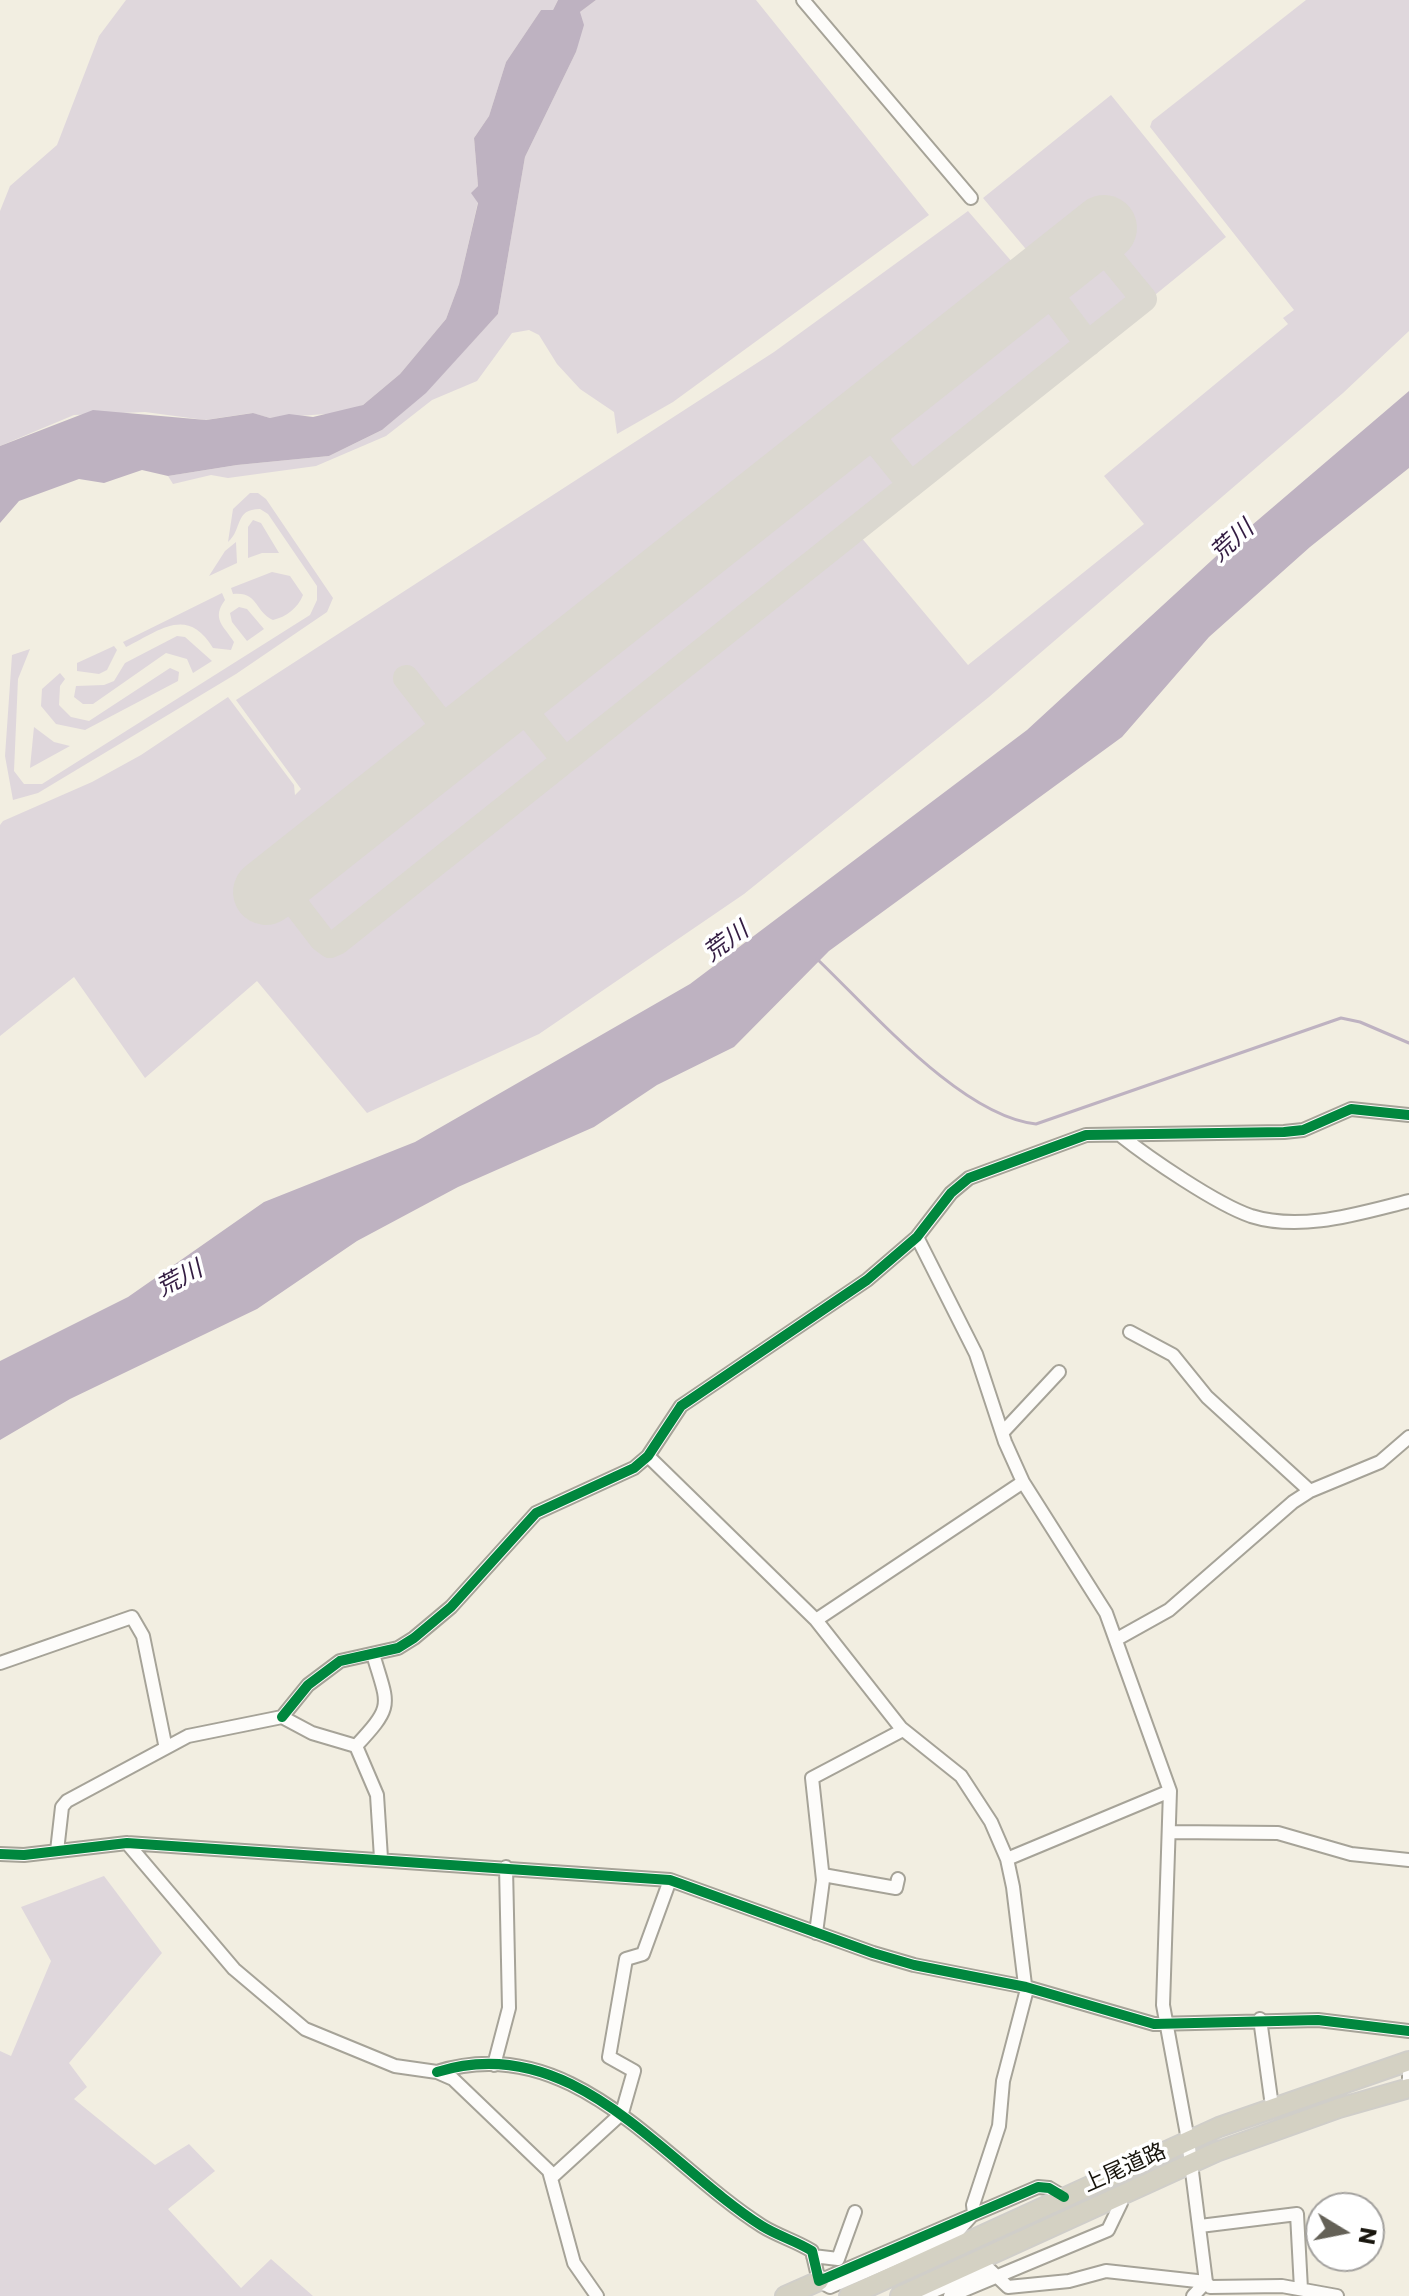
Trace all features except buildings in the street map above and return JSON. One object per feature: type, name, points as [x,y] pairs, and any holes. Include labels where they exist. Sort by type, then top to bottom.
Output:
[{"type":"highway","name":"上尾道路","points":[[849,2296],[1188,2140],[1271,2107],[1409,2061]]},
{"type":"highway","name":"上尾道路","points":[[900,2296],[1191,2163],[1285,2126],[1409,2089]]},
{"type":"highway","points":[[785,2296],[819,2281]]},
{"type":"street","points":[[803,0],[971,198]]},
{"type":"street","points":[[57,1851],[62,1807],[67,1801],[165,1744],[188,1736],[282,1717],[308,1685],[340,1661],[398,1648],[451,1607],[536,1513],[613,1480],[648,1456],[681,1406],[867,1280],[917,1237],[951,1193],[969,1178],[1086,1135],[1303,1130],[1351,1109],[1409,1115]]},
{"type":"street","points":[[1120,1135],[1148,1157],[1251,1216],[1278,1220],[1341,1218],[1409,1201]]},
{"type":"street","points":[[917,1237],[976,1354],[1002,1433],[1023,1482],[1086,1578],[1117,1639],[1170,1791],[1165,2026],[1188,2140],[1206,2282],[1210,2287],[1282,2291],[1301,2289],[1337,2296]]},
{"type":"street","points":[[1130,1332],[1173,1355],[1207,1397],[1310,1491]]},
{"type":"street","points":[[1002,1433],[1059,1372]]},
{"type":"street","points":[[1117,1639],[1169,1610],[1310,1491],[1380,1462],[1409,1437]]},
{"type":"street","points":[[127,1843],[234,1969],[305,2029],[395,2066],[437,2072],[494,2065],[536,2072],[566,2082],[622,2113],[755,2221],[804,2246],[813,2256],[819,2281],[830,2287],[894,2263],[957,2232],[974,2213],[973,2205],[999,2126],[1003,2081],[1026,1987],[1021,1934],[1007,1859],[973,1791],[961,1776],[903,1730],[816,1620],[648,1456]]},
{"type":"street","points":[[816,1620],[1023,1482]]},
{"type":"street","points":[[0,1663],[132,1617],[143,1636],[165,1744]]},
{"type":"street","points":[[356,1746],[386,1712],[387,1703],[373,1654]]},
{"type":"street","points":[[282,1717],[312,1733],[356,1746]]},
{"type":"street","points":[[816,1933],[823,1875],[812,1778],[903,1730]]},
{"type":"street","points":[[356,1746],[377,1795],[381,1858]]},
{"type":"street","points":[[1007,1859],[1170,1791]]},
{"type":"street","points":[[1171,1832],[1278,1833],[1351,1854],[1409,1860]]},
{"type":"street","points":[[0,1854],[127,1843],[670,1880],[914,1965],[1026,1987],[1165,2026],[1260,2019],[1333,2021],[1409,2031]]},
{"type":"street","points":[[494,2065],[509,2008],[506,1867]]},
{"type":"street","points":[[823,1875],[896,1888],[898,1879]]},
{"type":"street","points":[[552,2177],[622,2113],[634,2071],[609,2057],[626,1959],[643,1954],[670,1880]]},
{"type":"street","points":[[1260,2019],[1271,2099]]},
{"type":"street","points":[[437,2072],[453,2079],[552,2177],[574,2263],[597,2296]]},
{"type":"street","points":[[1409,2073],[1409,2089]]},
{"type":"street","points":[[819,2281],[1038,2187],[1064,2197]]},
{"type":"street","points":[[950,2296],[1108,2230],[1121,2203],[1121,2196]]},
{"type":"street","points":[[813,2256],[838,2259],[855,2212]]},
{"type":"street","points":[[1200,2226],[1297,2214],[1301,2289]]},
{"type":"street","points":[[922,2296],[988,2268],[1007,2292],[1106,2271],[1206,2282]]},
{"type":"street","points":[[1193,2296],[1206,2282]]},
{"type":"shaded area","points":[[126,0],[558,0],[553,10],[541,10],[506,62],[489,116],[474,138],[478,186],[472,193],[478,202],[459,284],[446,319],[400,374],[363,405],[340,413],[270,418],[252,413],[205,420],[145,412],[74,415],[0,446],[0,211],[10,186],[57,145],[99,36]]},
{"type":"shaded area","points":[[596,0],[756,0],[929,215],[673,402],[617,434],[614,412],[580,389],[557,364],[539,335],[529,330],[512,333],[477,381],[432,400],[386,436],[316,466],[228,478],[211,475],[173,484],[168,476],[237,465],[329,456],[382,430],[426,392],[498,314],[525,157],[576,52],[580,12]]},
{"type":"shaded area","points":[[1306,0],[1409,0],[1409,331],[1343,393],[989,697],[744,894],[539,1034],[367,1113],[257,981],[145,1078],[74,977],[0,1036],[0,825],[3,821],[92,782],[141,755],[228,697],[294,785],[295,795],[301,789],[236,700],[774,352],[968,211],[1019,270],[254,882],[273,909],[283,901],[329,958],[860,536],[968,665],[1144,524],[1104,476],[1288,324],[1283,318],[1294,310],[1150,127],[1152,121]]},
{"type":"shaded area","points":[[1111,95],[1226,237],[1150,299],[1111,247],[1118,239],[1092,209],[1035,260],[983,198]]},
{"type":"shaded area","points":[[1099,256],[1133,297],[1094,331],[1060,289]]},
{"type":"shaded area","points":[[1044,301],[1076,342],[911,471],[881,428]]},
{"type":"shaded area","points":[[863,440],[896,483],[568,748],[532,705]]},
{"type":"shaded area","points":[[250,493],[258,493],[266,499],[333,598],[327,612],[236,674],[38,793],[13,800],[5,756],[12,655],[30,649],[18,679],[14,771],[24,784],[42,784],[310,615],[317,600],[317,586],[268,514],[260,509],[246,512],[228,542],[233,509]]},
{"type":"shaded area","points":[[253,520],[261,523],[279,553],[262,553],[248,558],[248,527]]},
{"type":"shaded area","points":[[236,542],[237,563],[209,576],[225,551]]},
{"type":"shaded area","points":[[272,572],[290,576],[303,595],[291,611],[273,620],[252,599],[233,594],[231,588]]},
{"type":"shaded area","points":[[222,593],[225,600],[219,617],[234,642],[231,650],[213,648],[193,627],[183,625],[161,629],[126,647],[123,642]]},
{"type":"shaded area","points":[[239,607],[247,609],[264,629],[247,641],[232,622],[230,613]]},
{"type":"shaded area","points":[[177,636],[185,637],[212,661],[193,673],[187,659],[166,653],[93,704],[83,704],[74,697],[76,686],[104,685],[114,681],[125,663]]},
{"type":"shaded area","points":[[114,646],[117,650],[107,670],[99,674],[77,671],[77,663]]},
{"type":"shaded area","points":[[170,668],[179,672],[178,681],[85,730],[56,724],[41,706],[42,689],[60,673],[65,679],[60,686],[59,705],[71,717],[89,721]]},
{"type":"shaded area","points":[[519,716],[554,758],[331,935],[297,890]]},
{"type":"shaded area","points":[[34,727],[54,742],[70,746],[30,768]]},
{"type":"shaded area","points":[[104,1876],[162,1953],[69,2063],[87,2087],[74,2099],[155,2165],[189,2144],[215,2171],[168,2209],[241,2288],[271,2259],[313,2296],[0,2296],[0,2051],[11,2056],[51,1961],[21,1907]]},
{"type":"water","points":[[558,0],[596,0],[580,12],[584,25],[576,52],[525,157],[498,314],[426,393],[382,430],[329,456],[237,465],[168,476],[142,470],[104,483],[79,479],[19,501],[0,523],[0,446],[93,410],[206,420],[253,413],[270,418],[289,414],[313,417],[363,405],[400,374],[446,319],[459,284],[478,203],[471,193],[478,186],[474,138],[489,116],[506,62],[541,10],[553,10]]},
{"type":"water","name":"荒川","points":[[1409,391],[1409,468],[1310,547],[1209,637],[1122,737],[829,951],[734,1047],[657,1085],[594,1127],[458,1187],[357,1241],[257,1309],[70,1399],[0,1440],[0,1361],[128,1297],[264,1202],[415,1142],[690,984],[1027,730],[1224,549]]},
{"type":"waterway","points":[[817,959],[890,1032],[948,1082],[1007,1117],[1036,1124],[1341,1018],[1360,1022],[1409,1043]]},
{"type":"taxiway","points":[[279,883],[322,939],[330,945],[337,942],[1144,299],[1093,237]]},
{"type":"taxiway","points":[[1039,280],[1088,344]]},
{"type":"taxiway","points":[[860,422],[911,485]]},
{"type":"taxiway","points":[[406,678],[456,742]]},
{"type":"taxiway","points":[[513,697],[565,760]]},
{"type":"runway","points":[[266,892],[1104,228]]},
{"type":"cycle path","points":[[282,1717],[308,1685],[340,1661],[398,1648],[414,1638],[451,1607],[536,1513],[634,1468],[648,1456],[681,1406],[867,1280],[917,1237],[951,1193],[969,1178],[1086,1135],[1284,1132],[1303,1130],[1351,1109],[1409,1115]]},
{"type":"cycle path","points":[[0,1854],[24,1855],[127,1843],[670,1880],[873,1953],[914,1965],[1026,1987],[1154,2024],[1318,2020],[1409,2031]]},
{"type":"cycle path","points":[[437,2072],[486,2064],[531,2069],[574,2085],[614,2110],[762,2226],[812,2251],[819,2281],[1038,2187],[1049,2188],[1064,2197]]}]
